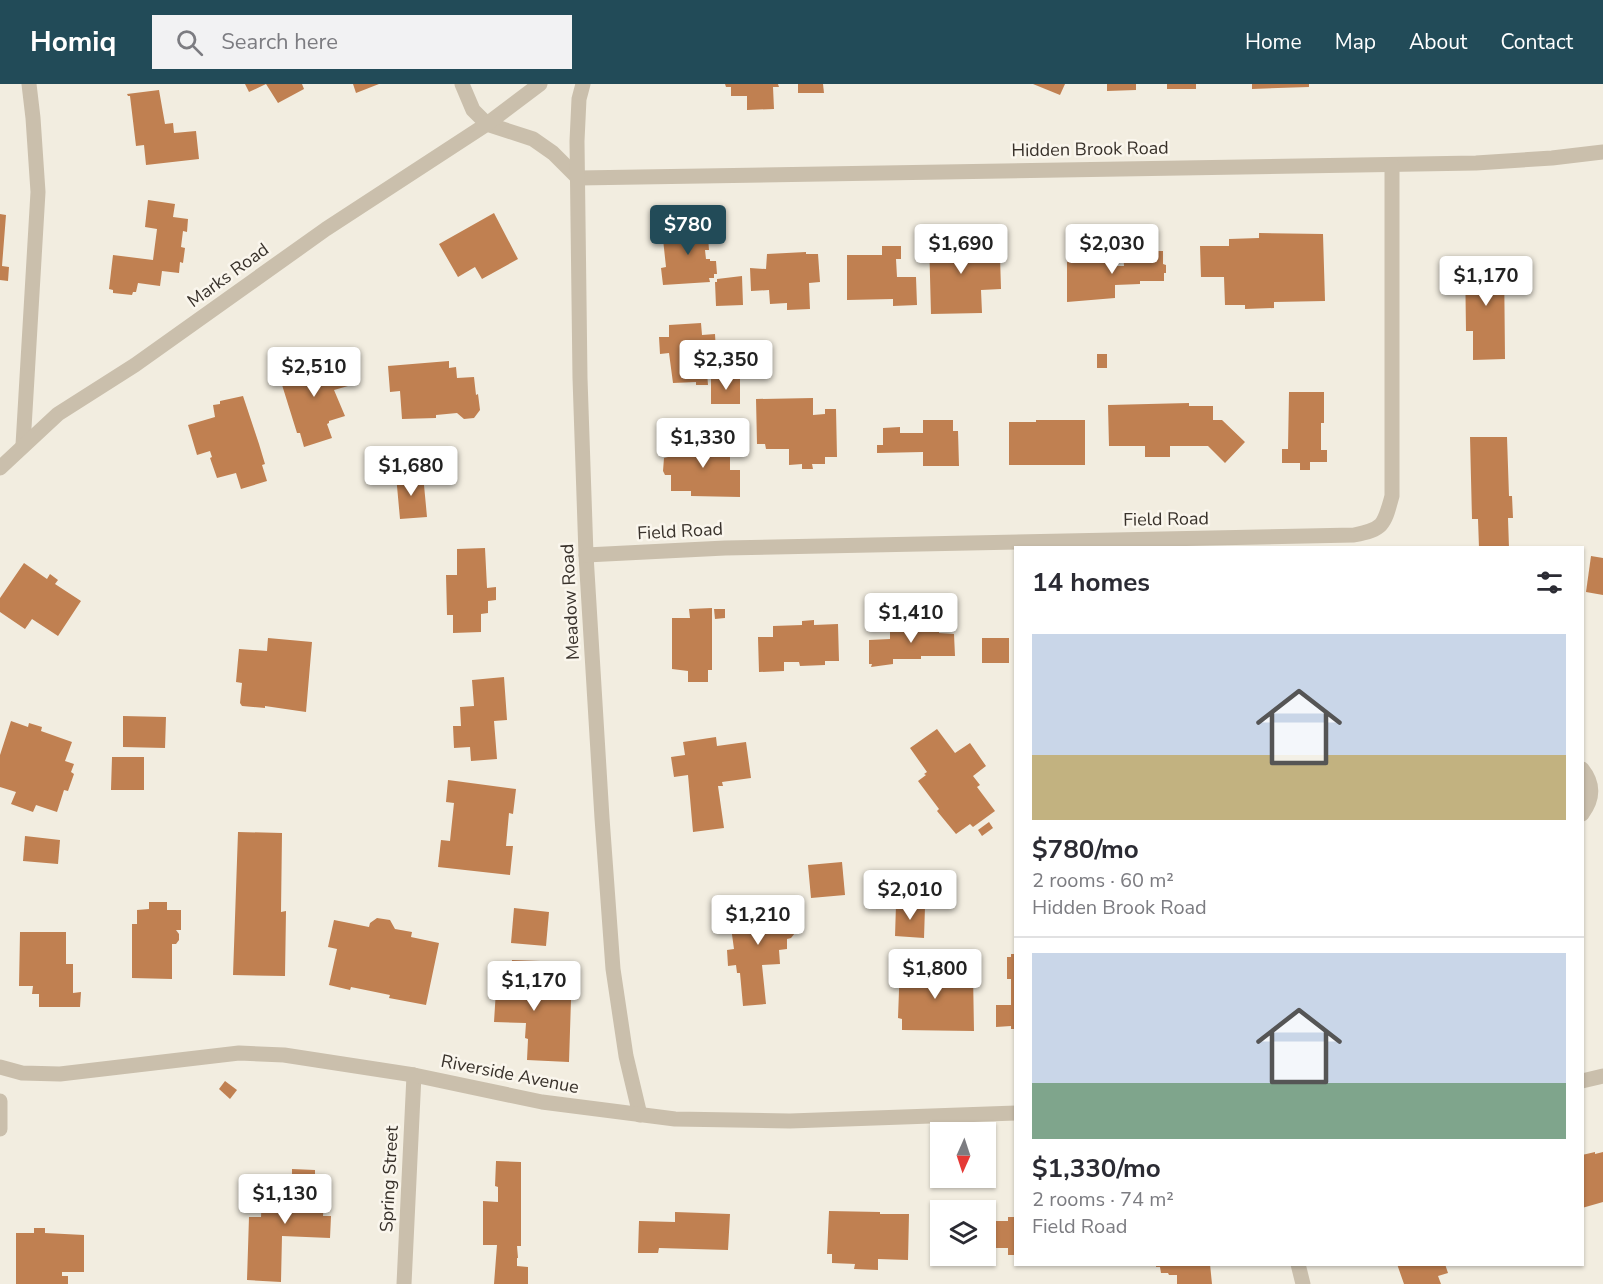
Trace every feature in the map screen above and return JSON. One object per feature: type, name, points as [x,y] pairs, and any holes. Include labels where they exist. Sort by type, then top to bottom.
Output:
[{"type":"street","points":[[23,445],[38,192],[33,118],[28,84]]},
{"type":"street","points":[[462,84],[472,110],[487,124],[533,139],[553,153],[578,178]]},
{"type":"street","name":"Marks Road","points":[[0,468],[58,414],[135,365],[326,229],[487,124],[540,84]]},
{"type":"street","name":"Meadow Road","points":[[583,84],[579,110],[578,178],[580,378],[586,555],[613,969],[626,1056],[640,1115]]},
{"type":"street","name":"Hidden Brook Road","points":[[578,178],[1392,165],[1552,158],[1603,152]]},
{"type":"street","name":"Field Road","points":[[586,555],[725,548],[1354,535],[1375,531],[1386,518],[1392,496],[1392,165]]},
{"type":"street","points":[[1584,772],[1589,778],[1592,796],[1584,810]]},
{"type":"street","name":"Riverside Avenue","points":[[0,1066],[22,1072],[60,1074],[239,1053],[307,1058],[414,1075],[542,1102],[685,1119],[790,1120],[1014,1113]]},
{"type":"street","name":"Spring Street","points":[[404,1284],[414,1075]]},
{"type":"street","points":[[1584,1081],[1603,1076]]},
{"type":"street","points":[[0,1101],[0,1129]]},
{"type":"street","points":[[1298,1266],[1303,1284]]},
{"type":"building","points":[[245,84],[266,84],[249,92]]},
{"type":"building","points":[[266,84],[302,84],[304,89],[278,103]]},
{"type":"building","points":[[353,84],[379,84],[356,93]]},
{"type":"building","points":[[725,84],[778,84],[779,87],[773,87],[774,109],[747,110],[747,96],[731,96],[731,87],[726,87]]},
{"type":"building","points":[[798,84],[823,84],[824,93],[798,93]]},
{"type":"building","points":[[1033,84],[1065,84],[1060,95]]},
{"type":"building","points":[[1107,84],[1136,84],[1136,90],[1107,91]]},
{"type":"building","points":[[1167,84],[1196,84],[1196,89],[1167,89]]},
{"type":"building","points":[[1252,84],[1309,84],[1309,87],[1252,89]]},
{"type":"building","points":[[159,90],[165,124],[173,123],[174,133],[196,131],[199,159],[146,165],[144,145],[136,146],[130,96],[127,94]]},
{"type":"building","points":[[148,200],[175,204],[173,217],[188,219],[187,232],[183,231],[181,247],[185,248],[183,263],[180,262],[179,273],[162,271],[160,286],[138,283],[136,292],[132,295],[113,293],[113,290],[109,289],[113,255],[153,260],[157,229],[145,227]]},
{"type":"building","points":[[494,213],[518,259],[482,279],[475,267],[458,277],[439,244]]},
{"type":"building","points":[[0,214],[6,215],[2,266],[9,267],[8,281],[0,280]]},
{"type":"building","points":[[707,223],[709,250],[705,250],[706,259],[716,261],[717,274],[714,274],[714,278],[709,278],[710,282],[663,285],[661,268],[666,267],[663,239],[668,238],[667,232],[682,231],[681,225]]},
{"type":"building","points":[[1259,233],[1323,234],[1325,301],[1274,302],[1274,308],[1245,309],[1245,305],[1225,305],[1224,277],[1201,277],[1200,246],[1229,246],[1229,239],[1259,238]]},
{"type":"building","points":[[987,237],[988,257],[1000,256],[1001,289],[981,290],[982,313],[931,314],[929,239]]},
{"type":"building","points":[[882,246],[901,246],[901,259],[896,259],[897,277],[916,277],[917,305],[893,306],[893,299],[847,300],[847,255],[882,255]]},
{"type":"building","points":[[1123,251],[1163,251],[1163,264],[1166,265],[1164,281],[1140,281],[1140,284],[1115,285],[1115,298],[1067,302],[1067,260],[1093,259],[1093,262],[1107,262],[1107,266],[1124,266]]},
{"type":"building","points":[[806,252],[806,254],[818,254],[820,282],[809,283],[810,309],[787,310],[787,303],[770,304],[769,290],[751,291],[750,268],[766,269],[767,254]]},
{"type":"building","points":[[1504,257],[1505,359],[1473,360],[1473,331],[1466,331],[1465,258]]},
{"type":"building","points":[[742,276],[743,305],[716,306],[715,282],[717,279]]},
{"type":"building","points":[[701,323],[702,335],[715,334],[717,371],[707,372],[708,385],[696,385],[696,382],[673,383],[669,353],[660,354],[659,337],[669,337],[669,325]]},
{"type":"building","points":[[1097,354],[1107,354],[1107,368],[1097,368]]},
{"type":"building","points":[[338,356],[348,386],[334,390],[345,416],[329,421],[327,424],[332,438],[304,447],[300,433],[297,433],[278,372]]},
{"type":"building","points":[[747,358],[756,358],[756,370],[747,370]]},
{"type":"building","points":[[449,361],[449,368],[456,367],[457,378],[474,377],[480,410],[474,418],[464,419],[457,413],[436,415],[436,418],[402,419],[400,391],[390,392],[388,366]]},
{"type":"building","points":[[711,378],[740,378],[740,404],[711,404]]},
{"type":"building","points":[[1289,392],[1324,392],[1321,450],[1327,450],[1327,462],[1310,462],[1310,470],[1300,470],[1300,463],[1282,463],[1282,449],[1288,449]]},
{"type":"building","points":[[243,396],[265,464],[262,465],[267,481],[241,489],[236,473],[217,478],[210,451],[197,455],[188,425],[215,417],[213,405],[220,404],[220,401]]},
{"type":"building","points":[[813,398],[813,415],[825,414],[825,409],[836,409],[837,457],[825,457],[825,464],[812,464],[813,469],[802,469],[802,464],[789,465],[789,449],[766,449],[765,444],[757,444],[756,399]]},
{"type":"building","points":[[1189,403],[1189,406],[1213,406],[1213,420],[1222,420],[1245,442],[1225,463],[1208,446],[1170,446],[1170,457],[1145,457],[1145,446],[1109,446],[1108,405]]},
{"type":"building","points":[[923,420],[953,420],[953,431],[958,431],[959,466],[923,466],[923,452],[877,453],[877,445],[883,445],[883,428],[900,427],[900,433],[923,433]]},
{"type":"building","points":[[1036,420],[1085,420],[1085,465],[1009,465],[1009,422],[1036,422]]},
{"type":"building","points":[[1470,437],[1507,437],[1509,496],[1512,496],[1513,518],[1508,518],[1509,546],[1479,546],[1478,519],[1472,519]]},
{"type":"building","points":[[730,440],[730,470],[740,470],[740,497],[691,496],[691,491],[671,491],[671,475],[665,475],[663,471],[664,458],[672,456],[671,441]]},
{"type":"building","points":[[417,472],[418,485],[424,485],[427,517],[400,519],[396,475]]},
{"type":"building","points":[[485,548],[487,588],[496,587],[496,600],[488,601],[488,613],[481,614],[481,632],[453,633],[453,615],[447,615],[446,575],[457,575],[457,549]]},
{"type":"building","points":[[1591,556],[1603,558],[1603,595],[1586,592]]},
{"type":"building","points":[[24,563],[47,579],[50,574],[58,580],[55,584],[81,601],[58,636],[32,619],[25,629],[0,612],[0,598]]},
{"type":"building","points":[[712,608],[712,670],[708,670],[708,682],[688,682],[688,671],[672,669],[672,618],[690,618],[689,609]]},
{"type":"building","points":[[714,609],[725,609],[725,618],[715,619]]},
{"type":"building","points":[[909,619],[920,619],[921,625],[939,625],[939,633],[954,634],[955,656],[893,659],[893,664],[871,667],[869,640],[890,639],[890,625],[909,625]]},
{"type":"building","points":[[814,620],[814,625],[838,624],[839,661],[825,661],[825,665],[800,666],[799,662],[784,662],[784,671],[759,672],[758,637],[773,637],[773,626],[802,625],[802,621]]},
{"type":"building","points":[[268,638],[312,642],[306,712],[265,706],[265,708],[242,706],[240,703],[242,683],[236,682],[239,649],[267,651]]},
{"type":"building","points":[[982,638],[1009,638],[1009,663],[982,663]]},
{"type":"building","points":[[504,677],[507,720],[494,721],[497,759],[471,761],[470,747],[454,748],[453,726],[461,726],[460,707],[474,706],[472,680]]},
{"type":"building","points":[[123,716],[166,717],[165,748],[123,747]]},
{"type":"building","points":[[11,721],[28,727],[29,723],[42,727],[41,731],[72,742],[65,761],[74,764],[71,772],[74,774],[68,791],[64,790],[57,812],[36,805],[33,812],[11,804],[16,792],[0,787],[0,755]]},
{"type":"building","points":[[937,729],[955,753],[970,743],[986,766],[973,776],[980,785],[977,787],[995,811],[973,827],[970,824],[956,834],[937,811],[939,809],[918,781],[927,772],[910,748]]},
{"type":"building","points":[[716,737],[717,746],[746,742],[751,778],[722,782],[723,786],[718,786],[724,828],[693,832],[688,775],[674,777],[671,757],[685,755],[683,742]]},
{"type":"building","points":[[112,757],[144,757],[144,790],[111,790]]},
{"type":"building","points":[[448,780],[516,789],[513,814],[509,813],[506,846],[513,846],[510,875],[438,867],[441,840],[450,841],[454,803],[446,802]]},
{"type":"building","points":[[989,822],[993,828],[982,836],[978,830]]},
{"type":"building","points":[[238,832],[282,833],[281,912],[286,911],[285,976],[233,975]]},
{"type":"building","points":[[25,836],[60,840],[58,864],[23,861]]},
{"type":"building","points":[[842,862],[845,895],[811,898],[808,865]]},
{"type":"building","points":[[149,902],[167,902],[167,910],[181,910],[181,930],[176,930],[179,940],[176,944],[172,944],[172,979],[132,978],[132,924],[137,924],[137,910],[149,909]]},
{"type":"building","points":[[783,902],[784,916],[789,915],[793,920],[795,933],[787,939],[787,949],[779,950],[780,964],[762,965],[766,1004],[743,1006],[740,973],[737,973],[736,965],[728,966],[727,950],[734,949],[729,913],[750,911],[749,905]]},
{"type":"building","points":[[896,905],[925,906],[924,938],[895,936]]},
{"type":"building","points":[[514,908],[549,912],[546,946],[511,943]]},
{"type":"building","points":[[377,918],[390,920],[395,929],[412,932],[411,937],[439,943],[426,1005],[389,998],[390,995],[329,985],[337,949],[328,947],[334,920],[369,927],[370,923]]},
{"type":"building","points":[[20,932],[66,932],[66,964],[73,964],[73,993],[81,992],[80,1007],[39,1007],[39,994],[32,994],[33,986],[19,986]]},
{"type":"building","points":[[1011,954],[1014,954],[1014,1029],[1011,1029],[1011,1026],[996,1027],[996,1005],[1011,1005],[1011,979],[1007,979],[1007,957],[1011,957]]},
{"type":"building","points":[[512,960],[540,961],[539,998],[571,1000],[569,1062],[527,1060],[526,1023],[494,1022],[497,974],[512,974]]},
{"type":"building","points":[[900,963],[926,963],[925,980],[941,980],[942,973],[973,974],[974,1031],[902,1030],[902,1019],[898,1018]]},
{"type":"building","points":[[225,1081],[237,1090],[230,1099],[219,1089]]},
{"type":"building","points":[[1603,1152],[1603,1202],[1584,1207],[1584,1155]]},
{"type":"building","points":[[496,1161],[521,1162],[521,1246],[517,1246],[517,1266],[528,1267],[528,1284],[494,1284],[497,1245],[483,1245],[483,1201],[498,1202],[498,1187],[495,1186]]},
{"type":"building","points":[[292,1169],[315,1170],[315,1182],[319,1182],[319,1199],[324,1199],[323,1216],[331,1216],[330,1238],[282,1236],[281,1282],[247,1280],[249,1217],[261,1217],[262,1196],[287,1196],[288,1180],[292,1180]]},
{"type":"building","points":[[829,1211],[909,1214],[908,1260],[878,1259],[878,1270],[854,1269],[855,1264],[832,1263],[832,1254],[827,1254]]},
{"type":"building","points":[[675,1212],[730,1214],[728,1250],[659,1248],[658,1253],[638,1253],[639,1221],[675,1222]]},
{"type":"building","points":[[1008,1217],[1014,1217],[1014,1255],[1008,1255],[1008,1248],[996,1248],[996,1221],[1008,1221]]},
{"type":"building","points":[[34,1228],[45,1228],[45,1233],[84,1235],[84,1272],[62,1272],[62,1276],[68,1276],[68,1284],[16,1284],[16,1233],[34,1233]]},
{"type":"building","points":[[1210,1266],[1212,1284],[1177,1284],[1177,1275],[1161,1273],[1160,1267],[1156,1267]]},
{"type":"building","points":[[1398,1266],[1446,1266],[1448,1273],[1438,1276],[1441,1284],[1404,1284]]}]
